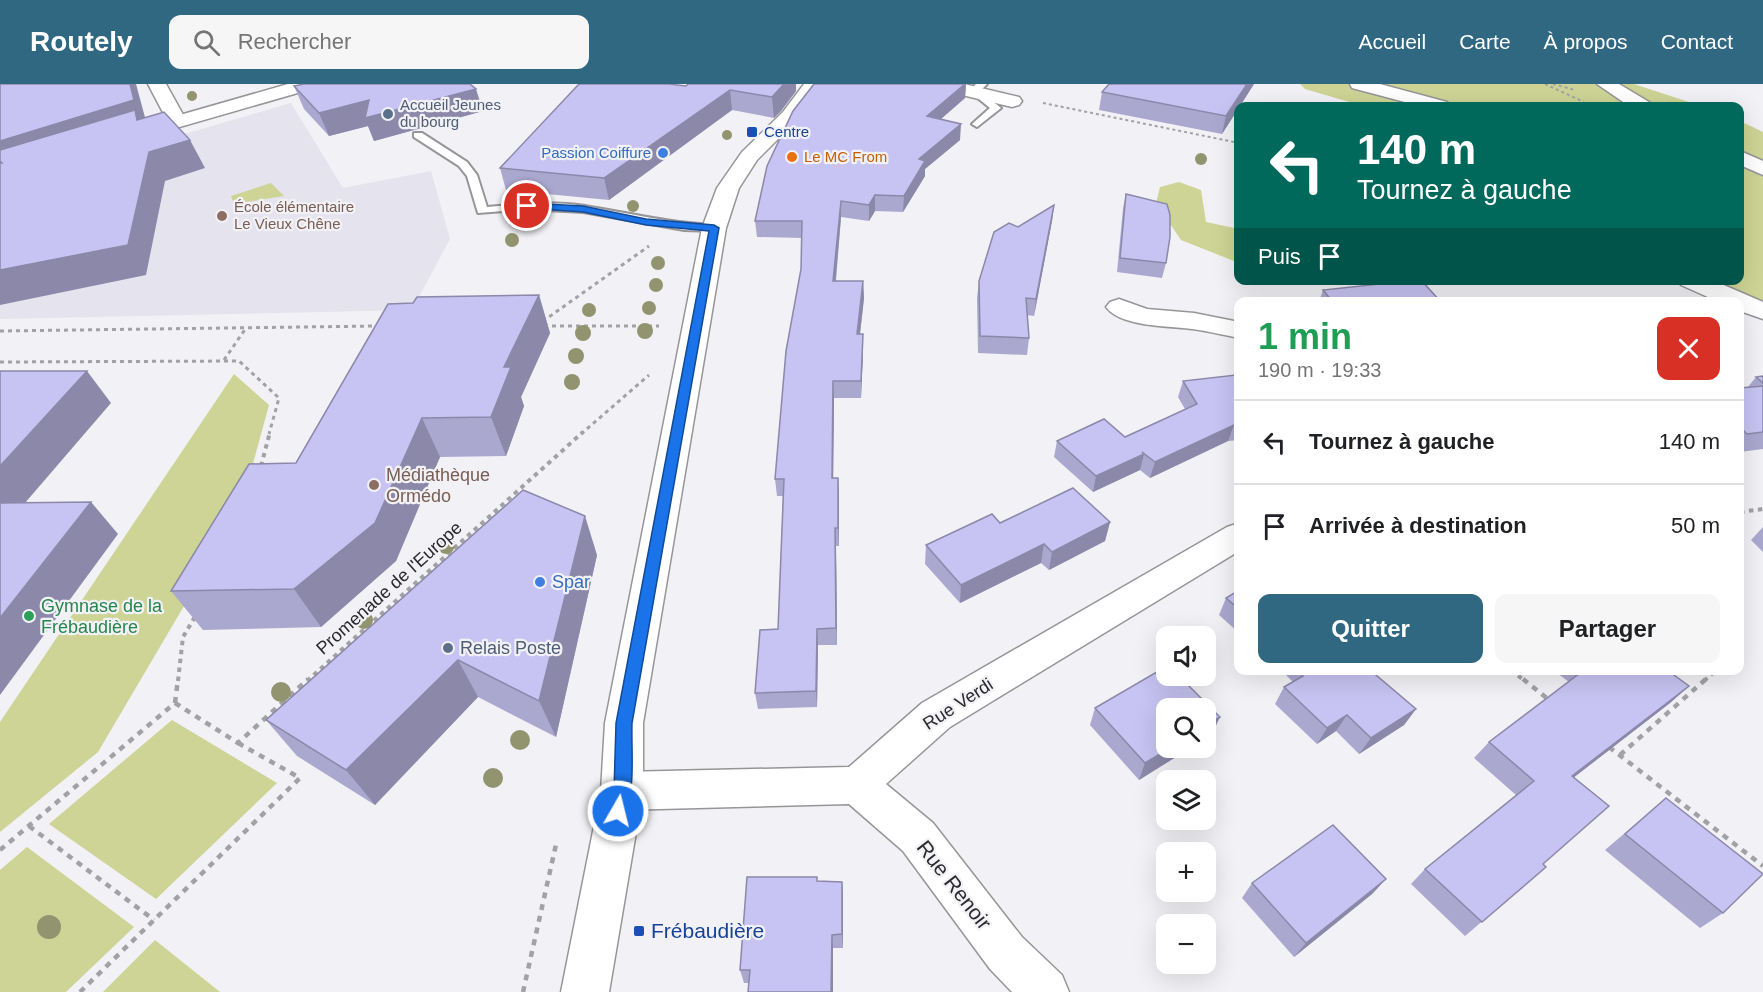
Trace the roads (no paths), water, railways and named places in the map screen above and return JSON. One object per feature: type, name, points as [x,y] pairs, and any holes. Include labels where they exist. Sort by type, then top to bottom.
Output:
[{"type":"street","points":[[157,84],[176,120]]},
{"type":"street","points":[[112,141],[176,120],[308,84]]},
{"type":"street","points":[[585,992],[622,791],[624,723],[695,331],[699,227],[749,156],[790,116],[814,84]]},
{"type":"street","points":[[940,84],[978,87],[1012,101]]},
{"type":"street","points":[[1359,84],[1425,102]]},
{"type":"street","points":[[1606,84],[1635,102]]},
{"type":"street","points":[[1744,159],[1763,169]]},
{"type":"street","points":[[1702,285],[1730,297]]},
{"type":"street","points":[[1744,303],[1763,311]]},
{"type":"street","points":[[1119,307],[1143,316],[1194,321],[1234,329]]},
{"type":"street","name":"Rue Verdi","points":[[857,785],[936,715],[1234,538]]},
{"type":"street","points":[[622,791],[857,785]]},
{"type":"street","name":"Rue Renoir","points":[[857,785],[918,837],[1006,953],[1045,992]]},
{"type":"lane","points":[[977,124],[996,108],[978,87]]},
{"type":"lane","points":[[418,135],[463,164],[472,175],[482,211],[527,206],[583,209],[699,227]]},
{"type":"place","name":"Accueil Jeunes du bourg","points":[[388,114]]},
{"type":"place","name":"Centre","points":[[752,132]]},
{"type":"place","name":"Passion Coiffure","points":[[663,153]]},
{"type":"place","name":"Le MC From","points":[[792,157]]},
{"type":"place","name":"École élémentaire Le Vieux Chêne","points":[[222,216]]},
{"type":"place","name":"Médiathèque Ormédo","points":[[374,485]]},
{"type":"place","name":"Spar","points":[[540,582]]},
{"type":"place","name":"Gymnase de la Frébaudière","points":[[29,616]]},
{"type":"place","name":"Relais Poste","points":[[448,648]]},
{"type":"place","name":"Frébaudière","points":[[639,931]]}]
